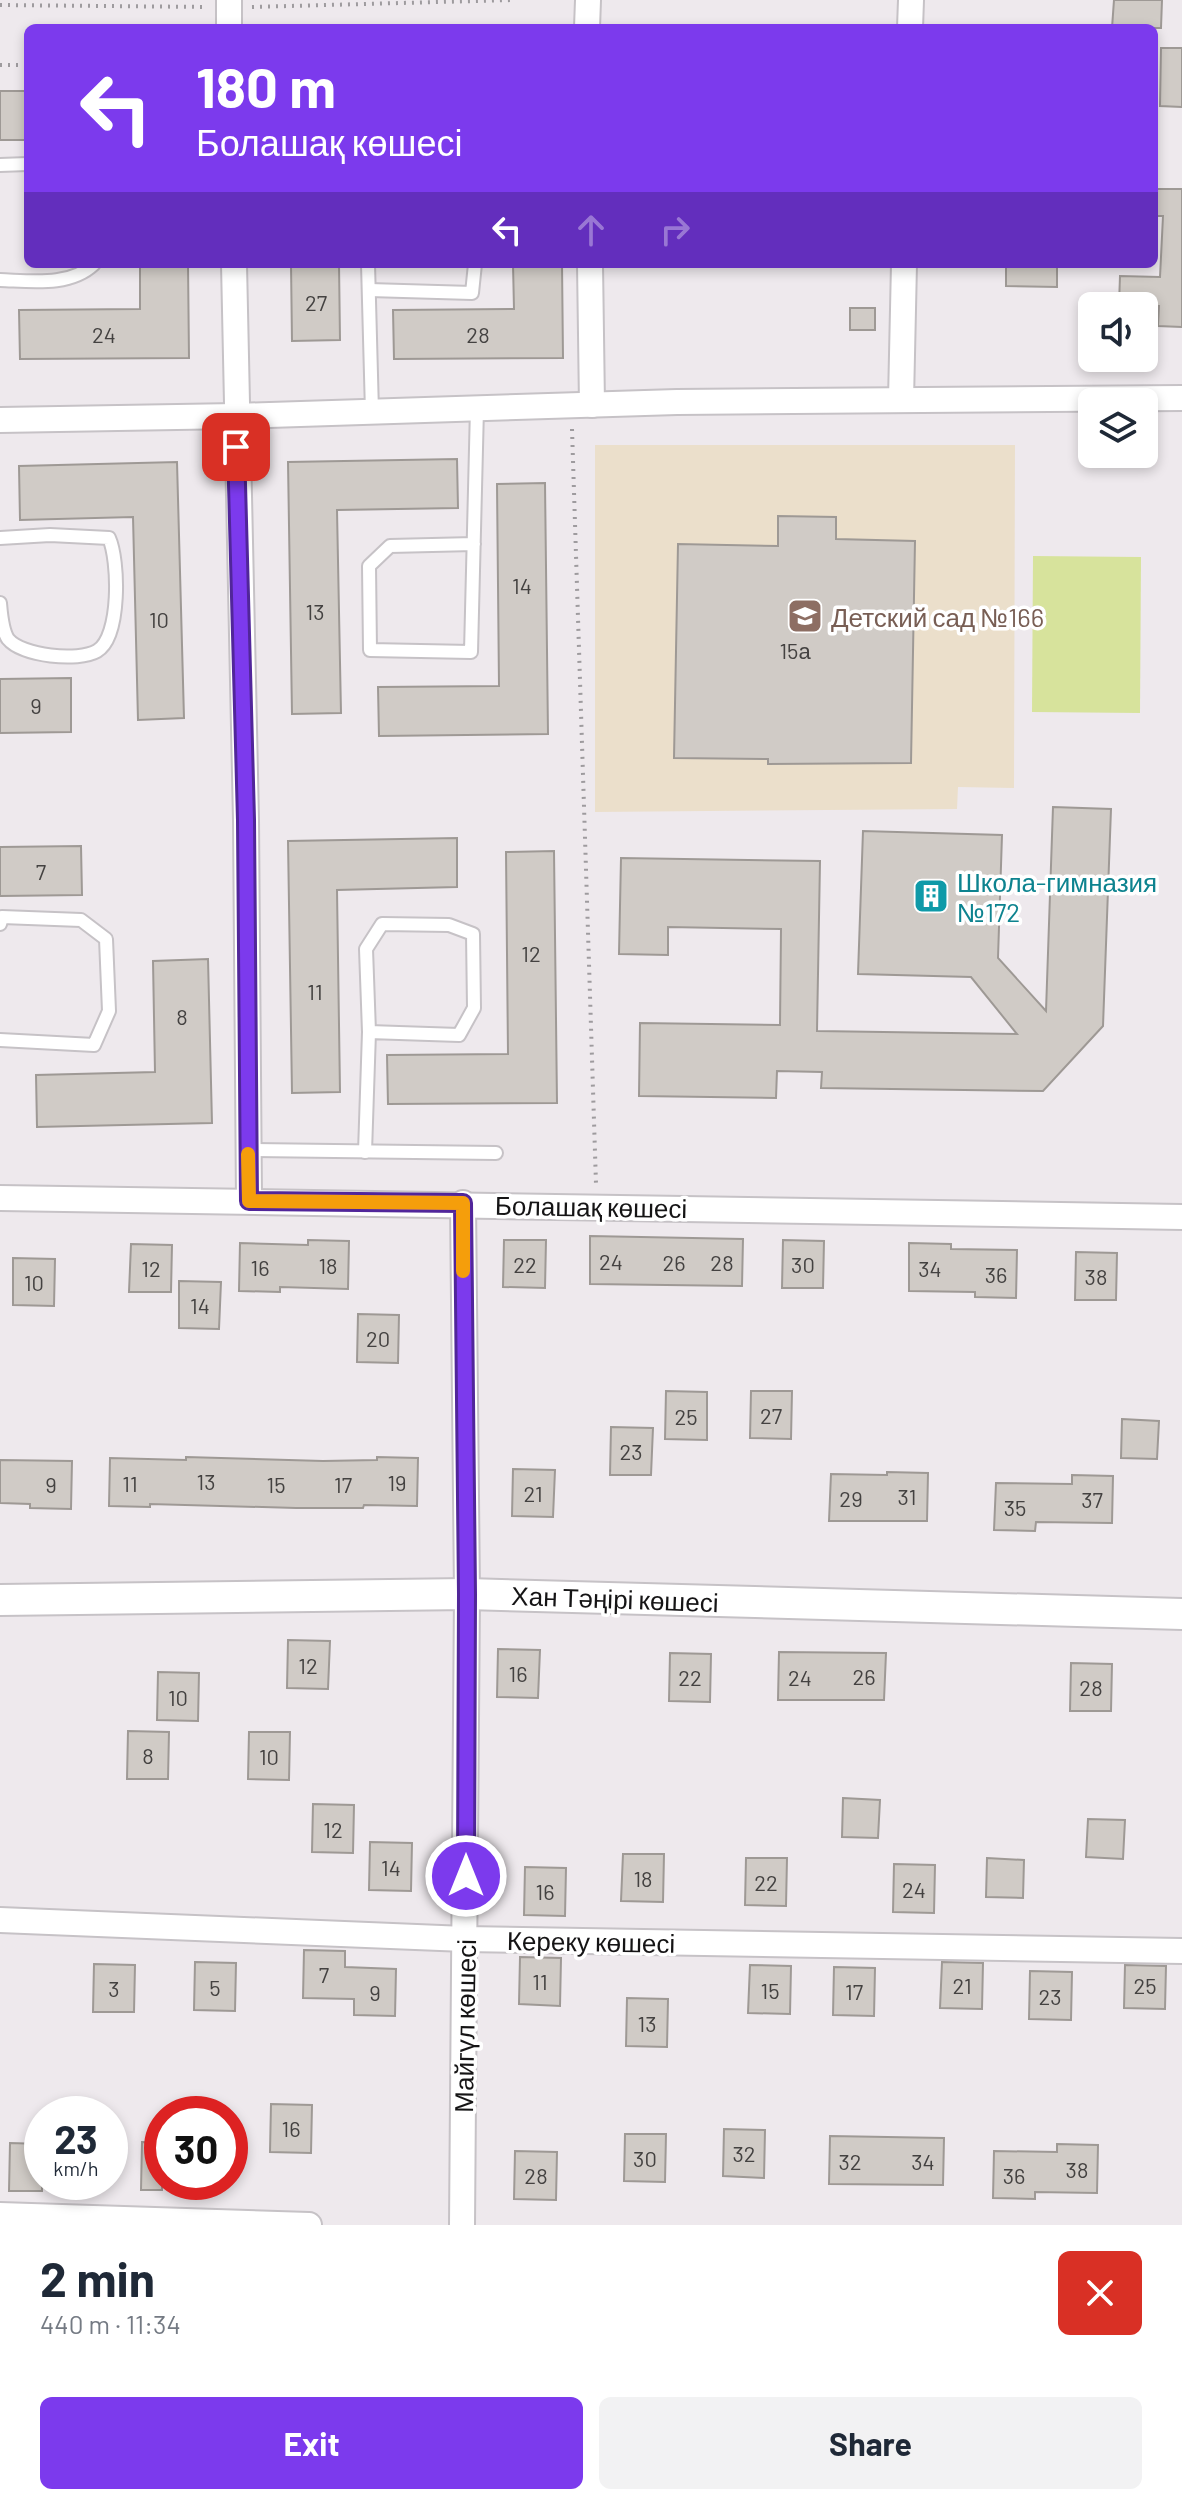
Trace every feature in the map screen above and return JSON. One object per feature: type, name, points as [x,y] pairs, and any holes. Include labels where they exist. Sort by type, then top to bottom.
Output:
[{"type":"street","points":[[587,24],[588,0]]},
{"type":"street","points":[[910,24],[911,0]]},
{"type":"street","points":[[234,268],[246,820],[249,1201]]},
{"type":"street","points":[[581,405],[590,268]]},
{"type":"street","points":[[901,400],[904,268]]},
{"type":"street","points":[[0,420],[581,405],[1182,398]]},
{"type":"street","name":"Болашақ көшесі","points":[[0,1198],[463,1203],[1182,1217]]},
{"type":"street","name":"Майгүл көшесі","points":[[462,2225],[467,1594],[463,1203]]},
{"type":"street","name":"Хан Тәңірі көшесі","points":[[0,1600],[467,1594],[1182,1614]]},
{"type":"street","name":"Кереку көшесі","points":[[0,1920],[465,1939],[1182,1951]]},
{"type":"street","points":[[0,2215],[309,2225]]},
{"type":"lane","points":[[0,165],[24,164]]},
{"type":"lane","points":[[0,280],[46,282],[83,274],[90,268]]},
{"type":"lane","points":[[368,268],[372,412]]},
{"type":"lane","points":[[369,290],[472,293],[475,268]]},
{"type":"lane","points":[[474,544],[390,546],[369,566],[370,650],[471,652],[474,544],[477,408]]},
{"type":"lane","points":[[0,538],[50,535],[109,538],[117,595],[108,638],[99,651],[82,656],[48,655],[18,648],[6,637],[0,603]]},
{"type":"lane","points":[[0,924],[2,917],[81,920],[106,939],[109,1011],[94,1045],[0,1040]]},
{"type":"lane","points":[[365,1152],[369,1032],[366,949],[382,924],[449,925],[473,934],[474,1008],[459,1035],[369,1032]]},
{"type":"lane","points":[[248,1150],[496,1153]]},
{"type":"path","points":[[0,5],[229,12],[513,0]]},
{"type":"path","points":[[0,65],[24,65]]},
{"type":"path","points":[[581,405],[596,1206]]},
{"type":"shaded area","name":"Детский сад №166","points":[[595,445],[1015,445],[1014,788],[958,787],[957,809],[595,812]]},
{"type":"green space","points":[[1033,556],[1141,557],[1140,713],[1032,712]]},
{"type":"building","points":[[1114,0],[1162,0],[1161,28],[1158,24],[1112,24]]},
{"type":"building","points":[[1161,48],[1182,48],[1182,107],[1160,106]]},
{"type":"building","points":[[0,91],[24,91],[24,140],[0,140]]},
{"type":"building","points":[[1158,189],[1182,189],[1182,327],[1158,326],[1158,292],[1119,292],[1120,276],[1160,277],[1163,216],[1158,216]]},
{"type":"building","points":[[140,268],[188,268],[189,358],[20,359],[19,310],[140,309]]},
{"type":"building","points":[[291,268],[339,268],[340,340],[292,341]]},
{"type":"building","points":[[513,268],[562,268],[563,358],[394,359],[393,310],[514,309]]},
{"type":"building","points":[[1006,268],[1057,268],[1057,287],[1006,286]]},
{"type":"building","points":[[850,308],[875,308],[875,330],[850,330]]},
{"type":"building","points":[[457,459],[458,508],[337,510],[341,713],[292,714],[288,462]]},
{"type":"building","points":[[177,462],[184,718],[138,720],[133,517],[20,520],[19,466]]},
{"type":"building","points":[[545,483],[548,734],[379,736],[378,687],[499,686],[497,484]]},
{"type":"building","points":[[778,516],[836,517],[836,539],[915,541],[911,763],[768,764],[768,759],[674,758],[678,544],[778,546]]},
{"type":"building","points":[[71,678],[71,732],[0,733],[0,679]]},
{"type":"building","name":"Школа-гимназия №172","points":[[1053,807],[1111,809],[1103,1026],[1043,1091],[821,1088],[822,1072],[777,1071],[776,1098],[639,1096],[640,1023],[780,1025],[781,929],[668,927],[668,955],[619,954],[621,858],[820,861],[817,1031],[1017,1034],[971,977],[858,974],[863,831],[1002,835],[998,958],[1046,1011]]},
{"type":"building","points":[[457,838],[457,887],[337,890],[340,1092],[292,1093],[288,841]]},
{"type":"building","points":[[81,846],[82,895],[0,896],[0,847]]},
{"type":"building","points":[[554,851],[557,1103],[388,1104],[387,1055],[508,1054],[506,852]]},
{"type":"building","points":[[208,959],[212,1123],[37,1127],[36,1075],[155,1072],[153,961]]},
{"type":"building","points":[[590,1236],[743,1239],[742,1286],[590,1284]]},
{"type":"building","points":[[308,1240],[349,1241],[348,1289],[280,1287],[280,1292],[239,1291],[240,1243],[308,1245]]},
{"type":"building","points":[[504,1240],[546,1240],[545,1288],[503,1287]]},
{"type":"building","points":[[783,1240],[824,1241],[823,1288],[782,1288]]},
{"type":"building","points":[[909,1243],[951,1244],[951,1249],[1017,1250],[1016,1298],[975,1297],[975,1292],[909,1291]]},
{"type":"building","points":[[131,1244],[172,1245],[171,1292],[129,1292]]},
{"type":"building","points":[[1076,1252],[1117,1253],[1116,1300],[1075,1300]]},
{"type":"building","points":[[13,1258],[55,1259],[54,1306],[13,1305]]},
{"type":"building","points":[[179,1281],[221,1282],[219,1329],[179,1328]]},
{"type":"building","points":[[358,1314],[399,1315],[398,1363],[357,1362]]},
{"type":"building","points":[[666,1391],[707,1392],[707,1440],[665,1439]]},
{"type":"building","points":[[751,1391],[792,1391],[791,1439],[750,1438]]},
{"type":"building","points":[[1122,1419],[1159,1421],[1157,1459],[1121,1458]]},
{"type":"building","points":[[611,1427],[653,1428],[651,1475],[610,1475]]},
{"type":"building","points":[[186,1457],[323,1461],[418,1458],[417,1506],[109,1506],[110,1458],[186,1460]]},
{"type":"building","points":[[0,1460],[72,1461],[71,1509],[30,1508],[30,1504],[0,1503]]},
{"type":"building","points":[[513,1469],[555,1470],[553,1517],[512,1516]]},
{"type":"building","points":[[887,1472],[928,1473],[927,1521],[829,1521],[831,1474],[887,1475]]},
{"type":"building","points":[[1072,1475],[1113,1476],[1112,1523],[1036,1522],[1035,1531],[994,1530],[996,1483],[1072,1484]]},
{"type":"building","points":[[288,1640],[330,1641],[328,1689],[287,1688]]},
{"type":"building","points":[[498,1649],[540,1650],[538,1698],[497,1697]]},
{"type":"building","points":[[779,1652],[886,1653],[884,1700],[778,1700]]},
{"type":"building","points":[[670,1653],[711,1654],[710,1702],[669,1701]]},
{"type":"building","points":[[1071,1663],[1112,1664],[1111,1711],[1070,1711]]},
{"type":"building","points":[[158,1672],[199,1673],[198,1721],[157,1720]]},
{"type":"building","points":[[128,1731],[169,1732],[168,1779],[127,1779]]},
{"type":"building","points":[[249,1732],[290,1732],[289,1780],[248,1779]]},
{"type":"building","points":[[843,1798],[880,1800],[878,1838],[842,1837]]},
{"type":"building","points":[[313,1804],[354,1805],[353,1853],[312,1852]]},
{"type":"building","points":[[1088,1819],[1125,1820],[1123,1859],[1086,1857]]},
{"type":"building","points":[[370,1842],[412,1843],[411,1891],[369,1890]]},
{"type":"building","points":[[623,1854],[664,1854],[663,1902],[621,1901]]},
{"type":"building","points":[[746,1858],[787,1858],[786,1906],[745,1905]]},
{"type":"building","points":[[987,1858],[1024,1860],[1023,1898],[986,1897]]},
{"type":"building","points":[[894,1864],[935,1865],[934,1913],[893,1912]]},
{"type":"building","points":[[525,1867],[566,1868],[565,1916],[524,1915]]},
{"type":"building","points":[[304,1950],[345,1951],[345,1967],[396,1969],[395,2016],[354,2015],[354,1999],[303,1998]]},
{"type":"building","points":[[520,1957],[561,1958],[560,2006],[519,2004]]},
{"type":"building","points":[[195,1962],[236,1963],[235,2011],[194,2010]]},
{"type":"building","points":[[942,1962],[983,1963],[982,2009],[940,2008]]},
{"type":"building","points":[[94,1964],[135,1965],[134,2012],[93,2012]]},
{"type":"building","points":[[750,1965],[791,1966],[790,2014],[748,2013]]},
{"type":"building","points":[[1125,1965],[1166,1966],[1165,2009],[1124,2008]]},
{"type":"building","points":[[834,1967],[875,1968],[874,2016],[833,2015]]},
{"type":"building","points":[[1030,1971],[1072,1972],[1071,2020],[1029,2019]]},
{"type":"building","points":[[627,1998],[668,1999],[667,2047],[626,2046]]},
{"type":"building","points":[[271,2104],[312,2105],[311,2153],[270,2152]]},
{"type":"building","points":[[724,2129],[765,2130],[764,2178],[723,2176]]},
{"type":"building","points":[[625,2134],[666,2134],[665,2182],[624,2181]]},
{"type":"building","points":[[830,2136],[944,2138],[943,2185],[829,2184]]},
{"type":"building","points":[[142,2142],[144,2190],[141,2190]]},
{"type":"building","points":[[10,2143],[24,2143],[24,2191],[9,2191]]},
{"type":"building","points":[[1057,2144],[1098,2145],[1097,2193],[1035,2192],[1035,2199],[993,2198],[994,2151],[1057,2152]]},
{"type":"building","points":[[515,2151],[557,2152],[556,2200],[514,2199]]},
{"type":"slow traffic","points":[[248,1154],[249,1201],[463,1203],[463,1271]]},
{"type":"place","name":"Детский сад №166","points":[[805,616]]},
{"type":"place","name":"Школа-гимназия №172","points":[[931,896]]},
{"type":"route","points":[[236,447],[246,820],[249,1201],[463,1203],[466,1876]]}]
